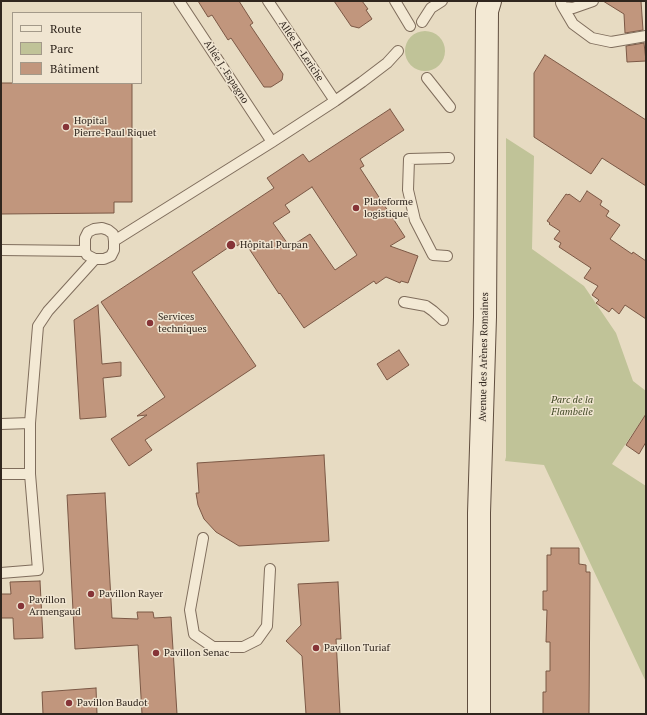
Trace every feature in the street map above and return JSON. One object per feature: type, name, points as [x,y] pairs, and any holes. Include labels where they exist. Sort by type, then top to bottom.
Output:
[{"type":"main road","name":"Avenue des Arènes Romaines","points":[[479,714],[480,513],[485,317],[487,11],[490,1]]},
{"type":"lane","name":"Allée J.-Espagno","points":[[179,1],[272,142]]},
{"type":"lane","name":"Allée R.-Leriche","points":[[268,1],[334,101]]},
{"type":"lane","points":[[395,1],[410,26]]},
{"type":"lane","points":[[422,22],[431,8],[442,1]]},
{"type":"lane","points":[[561,4],[573,8],[593,1]]},
{"type":"lane","points":[[561,4],[573,24],[592,38],[611,42],[646,36]]},
{"type":"lane","points":[[114,241],[272,142],[334,101],[387,63],[398,51]]},
{"type":"lane","points":[[427,78],[450,107]]},
{"type":"lane","points":[[447,256],[433,255],[415,220],[408,190],[408,158],[449,158]]},
{"type":"lane","points":[[102,228],[108,230],[113,234],[114,241],[114,250],[111,256],[104,259],[95,259],[87,255],[85,251],[84,238],[88,232],[94,229],[102,228]]},
{"type":"lane","points":[[1,250],[85,251]]},
{"type":"lane","points":[[1,573],[38,570],[30,474],[30,423],[38,326],[48,311],[95,259]]},
{"type":"lane","points":[[404,302],[426,306],[443,320]]},
{"type":"lane","points":[[1,424],[30,423]]},
{"type":"lane","points":[[1,474],[30,474]]},
{"type":"lane","points":[[203,538],[190,610],[194,634],[213,647],[243,647],[257,640],[267,626],[270,569]]},
{"type":"green space","points":[[429,31],[436,34],[442,40],[445,51],[444,59],[436,68],[429,71],[421,71],[414,68],[406,59],[405,47],[408,40],[417,32]]},
{"type":"green space","name":"Parc de la Flambelle","points":[[506,138],[534,156],[532,249],[584,286],[616,333],[633,381],[646,391],[646,414],[612,464],[646,486],[646,682],[544,465],[505,461]]},
{"type":"building","points":[[198,1],[239,1],[253,23],[250,25],[283,74],[282,80],[271,87],[264,87],[231,38],[228,40],[212,15],[208,17]]},
{"type":"building","points":[[334,1],[362,1],[368,9],[366,10],[372,19],[359,28],[351,26]]},
{"type":"building","points":[[603,1],[641,1],[643,30],[625,33],[624,14]]},
{"type":"building","points":[[644,43],[646,61],[627,62],[626,46]]},
{"type":"building","points":[[545,55],[646,120],[646,186],[602,158],[591,174],[534,137],[534,73]]},
{"type":"building","name":"Hopital Pierre-Paul Riquet","points":[[1,83],[132,84],[132,202],[114,202],[114,213],[1,214]]},
{"type":"building","points":[[390,109],[404,130],[360,159],[364,166],[360,168],[405,237],[390,246],[418,256],[408,283],[401,281],[400,283],[386,277],[376,284],[374,281],[304,328],[280,293],[279,294],[244,241],[237,246],[235,243],[192,272],[256,366],[145,440],[152,450],[129,466],[111,439],[147,415],[137,416],[165,397],[101,302],[274,188],[267,178],[303,154],[309,162]],"holes":[[[312,187],[357,255],[335,270],[310,234],[290,247],[273,223],[290,212],[285,205]]]},
{"type":"building","points":[[587,191],[602,201],[600,205],[609,211],[606,216],[620,225],[610,239],[632,254],[633,252],[646,261],[646,319],[625,305],[619,314],[612,308],[609,312],[596,303],[599,300],[592,295],[598,286],[584,278],[591,268],[559,247],[561,243],[554,239],[560,231],[547,221],[566,194],[569,194],[580,202]]},
{"type":"building","points":[[98,305],[102,364],[121,362],[121,376],[103,378],[106,417],[80,419],[74,320]]},
{"type":"building","points":[[399,350],[409,365],[387,380],[377,364]]},
{"type":"building","points":[[646,414],[646,442],[639,454],[626,445]]},
{"type":"building","points":[[324,455],[329,541],[239,546],[216,532],[204,519],[198,505],[196,493],[199,493],[197,463]]},
{"type":"building","points":[[105,493],[112,618],[138,619],[137,612],[153,612],[154,618],[171,617],[177,714],[142,714],[138,645],[75,649],[67,495]]},
{"type":"building","points":[[551,548],[579,548],[579,564],[586,565],[586,572],[590,572],[589,714],[543,714],[543,692],[546,692],[546,671],[550,671],[550,642],[546,642],[547,610],[543,610],[543,591],[547,591],[547,555],[551,555]]},
{"type":"building","name":"Pavillon Armengaud","points":[[40,581],[43,638],[14,639],[13,618],[1,618],[1,594],[11,594],[10,582]]},
{"type":"building","name":"Pavillon Turiaf","points":[[338,582],[341,639],[336,639],[340,714],[306,714],[302,656],[286,641],[301,625],[298,584]]},
{"type":"building","name":"Pavillon Baudot","points":[[96,688],[97,714],[43,714],[42,692]]},
{"type":"place","name":"Hopital Pierre-Paul Riquet","points":[[66,127]]},
{"type":"place","name":"Plateforme logistique","points":[[356,208]]},
{"type":"place","name":"Hôpital Purpan","points":[[231,245]]},
{"type":"place","name":"Services techniques","points":[[150,323]]},
{"type":"place","name":"Pavillon Rayer","points":[[91,594]]},
{"type":"place","name":"Pavillon Armengaud","points":[[21,606]]},
{"type":"place","name":"Pavillon Turiaf","points":[[316,648]]},
{"type":"place","name":"Pavillon Senac","points":[[156,653]]},
{"type":"place","name":"Pavillon Baudot","points":[[69,703]]}]
